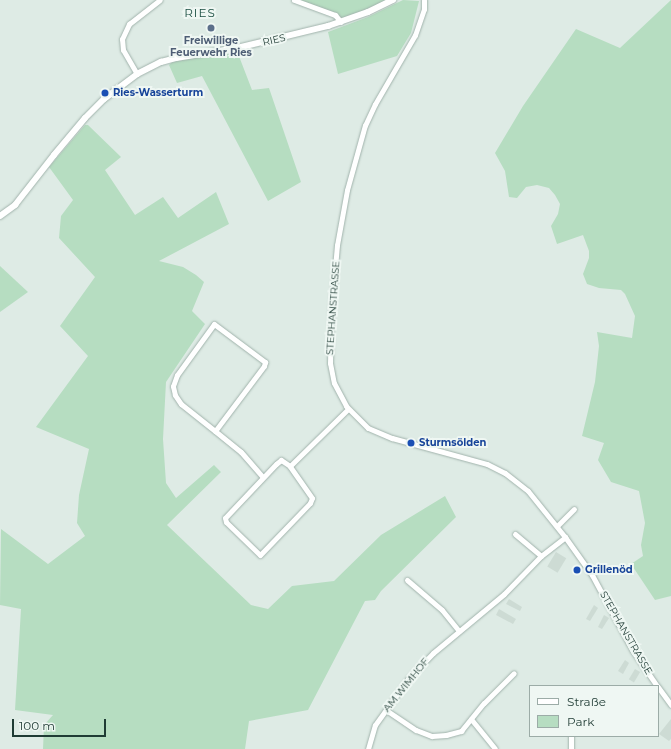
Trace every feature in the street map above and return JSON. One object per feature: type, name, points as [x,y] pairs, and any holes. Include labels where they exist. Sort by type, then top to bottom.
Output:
[{"type":"street","points":[[137,74],[123,50],[122,39],[129,24],[160,0]]},
{"type":"street","points":[[294,0],[335,15],[341,22]]},
{"type":"street","name":"RIES","points":[[0,216],[16,205],[54,155],[85,118],[104,99],[137,74],[157,64],[176,58],[237,48],[341,22],[393,0]]},
{"type":"street","name":"STEPHANSTRASSE","points":[[424,0],[424,9],[415,35],[375,104],[365,125],[347,190],[335,262],[329,342],[330,363],[334,383],[348,409],[368,428],[380,434],[471,458],[505,473],[528,491],[557,526],[592,575],[634,651],[657,685]]},
{"type":"street","points":[[215,431],[264,366],[265,362],[214,324],[177,375],[173,386],[175,395],[181,404],[241,452],[263,477]]},
{"type":"street","points":[[290,466],[348,409]]},
{"type":"street","points":[[281,460],[290,466],[312,498],[310,503],[260,555],[226,522],[225,518],[281,460]]},
{"type":"street","points":[[557,526],[574,509]]},
{"type":"street","points":[[515,534],[541,556]]},
{"type":"street","name":"AM WIMHOF","points":[[368,749],[375,725],[408,679],[423,663],[459,631],[504,594],[541,556],[565,537]]},
{"type":"street","points":[[407,580],[442,610],[459,631]]},
{"type":"street","points":[[386,710],[416,730],[432,736],[446,735],[461,731],[514,673]]},
{"type":"street","name":"STEPHANSTRASSE","points":[[659,687],[671,705]]},
{"type":"street","points":[[471,719],[495,749]]},
{"type":"street","points":[[571,737],[571,749]]},
{"type":"shaded area","points":[[556,552],[566,558],[558,573],[547,567]]},
{"type":"shaded area","points":[[509,599],[522,607],[520,611],[506,604]]},
{"type":"shaded area","points":[[594,605],[598,608],[590,621],[586,619]]},
{"type":"shaded area","points":[[499,609],[516,619],[513,624],[496,615]]},
{"type":"shaded area","points":[[604,615],[609,618],[602,629],[598,627]]},
{"type":"shaded area","points":[[625,660],[629,663],[623,674],[618,671]]},
{"type":"shaded area","points":[[635,669],[640,672],[634,682],[629,679]]},
{"type":"shaded area","points":[[671,719],[671,739],[669,741],[659,734]]},
{"type":"green space","points":[[294,0],[393,0],[341,22],[338,18]]},
{"type":"green space","points":[[403,0],[419,1],[411,33],[397,56],[338,74],[328,32],[368,17]]},
{"type":"green space","points":[[671,0],[671,596],[655,600],[631,564],[643,556],[641,545],[645,523],[639,491],[611,482],[598,460],[604,443],[582,436],[595,382],[599,346],[597,332],[632,338],[635,316],[625,294],[621,290],[599,288],[587,284],[583,274],[589,258],[589,251],[583,235],[557,244],[551,226],[558,214],[560,204],[549,188],[537,185],[526,187],[517,198],[509,197],[505,171],[495,153],[523,106],[576,29],[620,48]]},
{"type":"green space","points":[[237,51],[252,90],[269,88],[301,182],[268,201],[202,76],[177,83],[169,65],[172,62]]},
{"type":"green space","points":[[85,125],[88,125],[121,157],[105,170],[135,215],[163,197],[178,218],[216,192],[229,224],[159,261],[183,267],[204,282],[192,311],[205,324],[166,382],[163,439],[166,483],[176,498],[214,465],[221,472],[167,525],[251,605],[268,609],[292,586],[334,581],[381,535],[445,496],[456,517],[381,591],[375,600],[365,601],[308,710],[249,721],[245,749],[43,749],[44,725],[53,715],[15,710],[21,609],[0,605],[1,529],[48,564],[85,536],[77,523],[79,495],[89,449],[36,427],[88,356],[60,326],[95,277],[59,238],[61,216],[73,200],[49,167]]},
{"type":"green space","points":[[0,266],[28,292],[0,312]]},
{"type":"place","name":"Freiwillige Feuerwehr Ries","points":[[211,28]]},
{"type":"place","name":"Ries-Wasserturm","points":[[105,93]]},
{"type":"place","name":"Sturmsölden","points":[[411,443]]},
{"type":"place","name":"Grillenöd","points":[[577,570]]},
{"type":"district","name":"RIES","points":[[200,13]]}]
